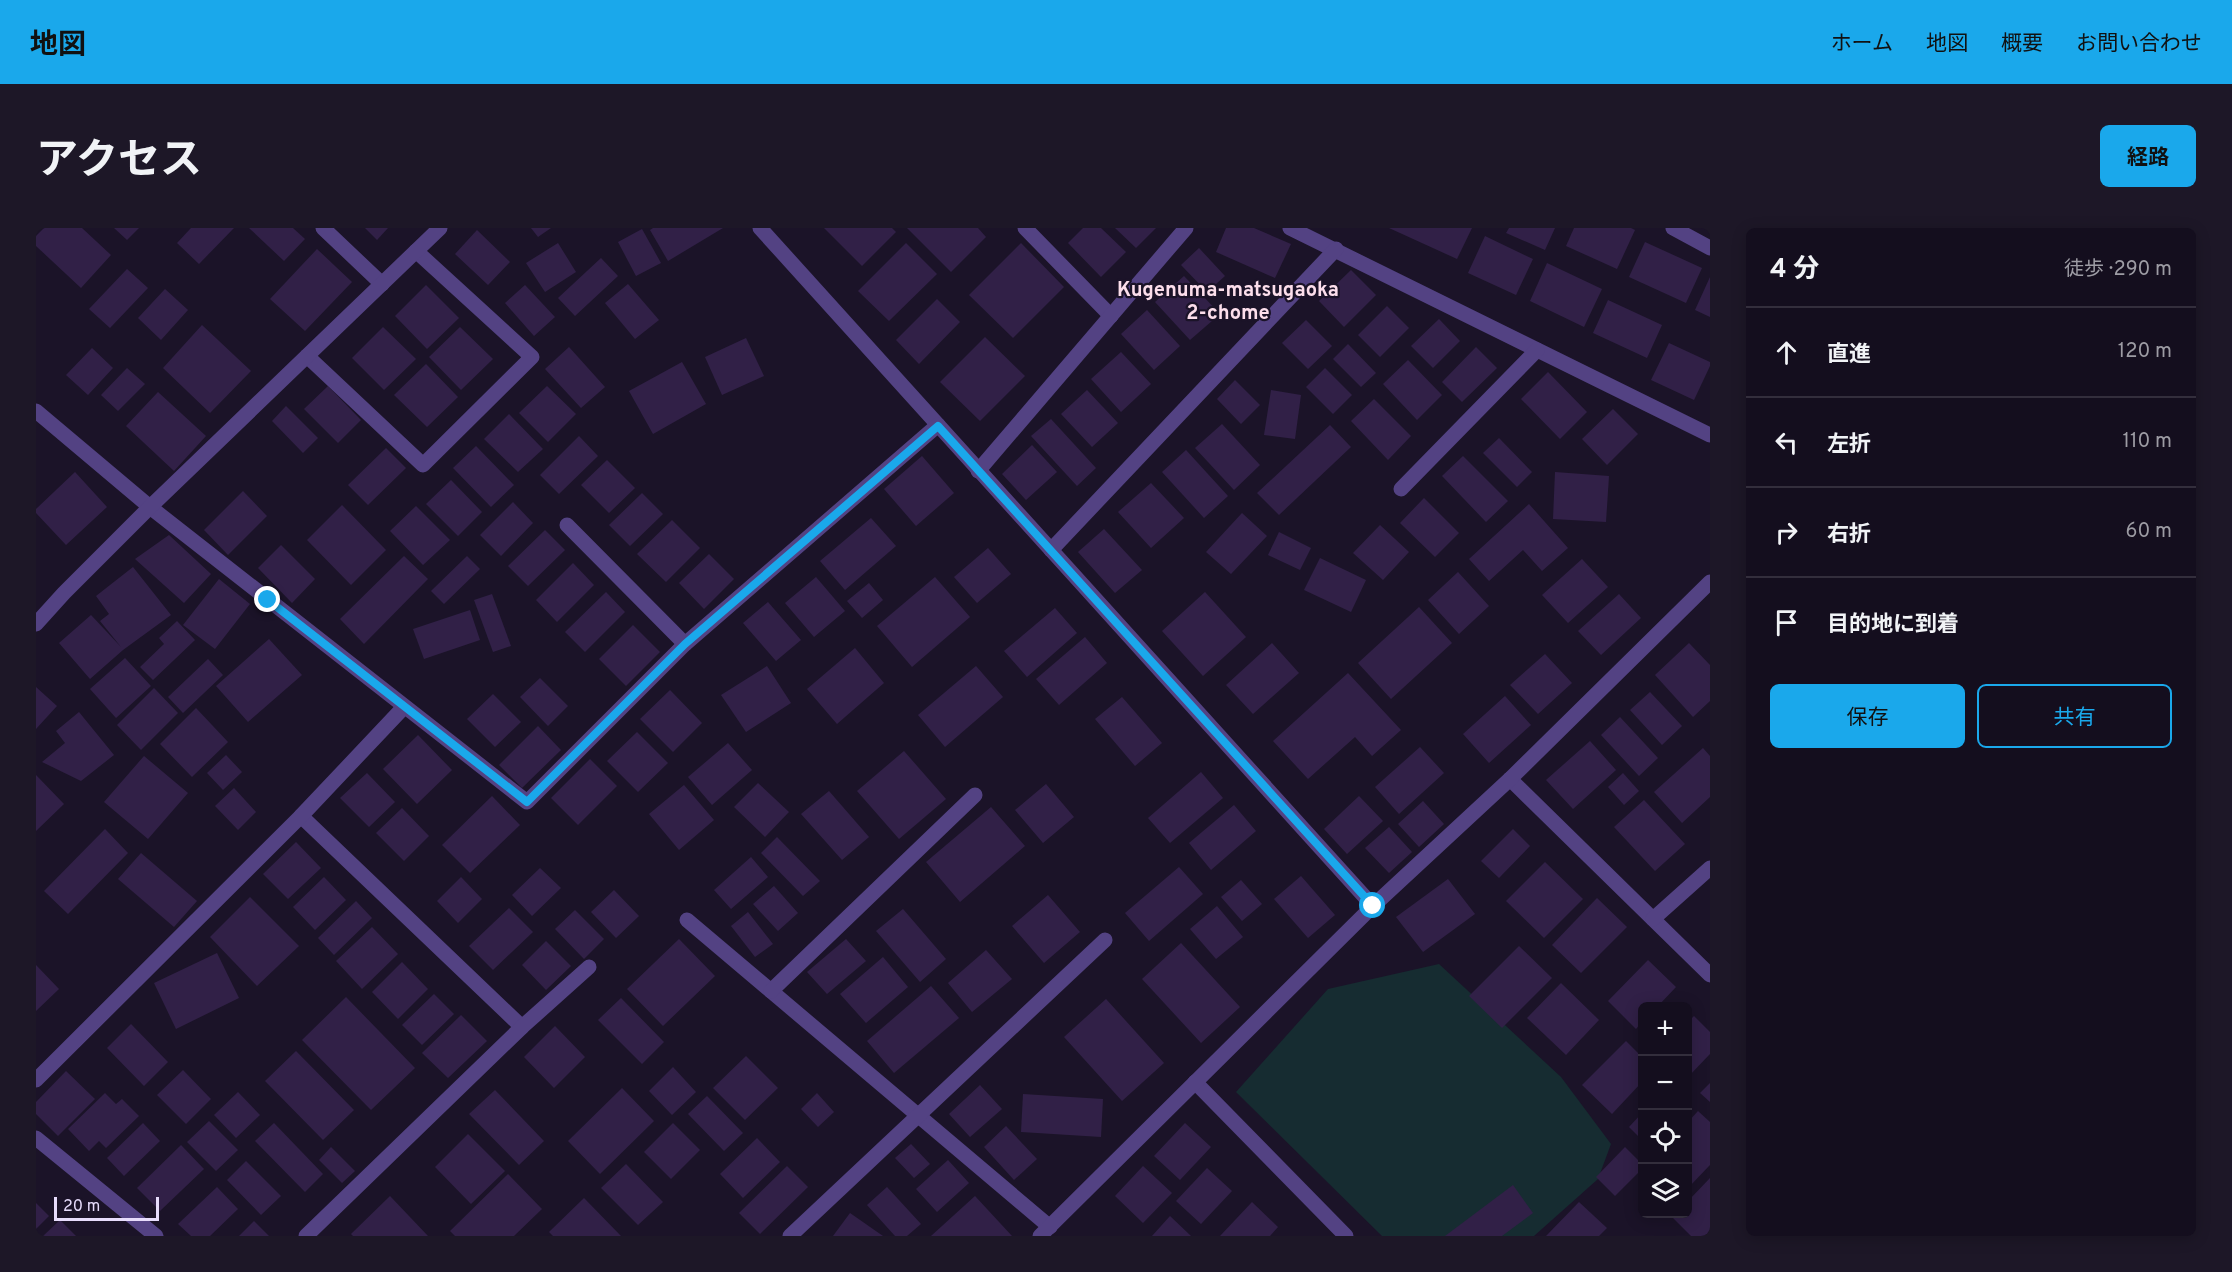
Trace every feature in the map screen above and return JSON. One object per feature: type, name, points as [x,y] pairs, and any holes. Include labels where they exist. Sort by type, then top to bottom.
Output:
[{"type":"street","points":[[322,228],[382,284]]},
{"type":"street","points":[[36,624],[150,507],[440,228]]},
{"type":"street","points":[[760,228],[1373,906]]},
{"type":"street","points":[[1025,228],[1111,316]]},
{"type":"street","points":[[978,471],[1186,228]]},
{"type":"street","points":[[1290,228],[1710,435]]},
{"type":"street","points":[[1673,228],[1710,248]]},
{"type":"street","points":[[1050,550],[1336,249]]},
{"type":"street","points":[[307,356],[423,465],[532,357],[416,251]]},
{"type":"street","points":[[1401,489],[1537,350]]},
{"type":"street","points":[[36,411],[150,507],[527,802],[685,644],[938,426]]},
{"type":"street","points":[[567,525],[685,644]]},
{"type":"street","points":[[687,920],[918,1116],[1045,1232],[1373,906],[1510,779],[1710,582]]},
{"type":"street","points":[[36,1080],[301,816],[404,707]]},
{"type":"street","points":[[1510,779],[1710,975]]},
{"type":"street","points":[[771,991],[975,795]]},
{"type":"street","points":[[301,816],[522,1027]]},
{"type":"street","points":[[1653,919],[1710,868]]},
{"type":"street","points":[[790,1236],[1105,940]]},
{"type":"street","points":[[306,1236],[522,1027],[588,967]]},
{"type":"street","points":[[1195,1082],[1346,1236]]},
{"type":"street","points":[[36,1138],[156,1236]]},
{"type":"green space","points":[[1439,964],[1561,1077],[1611,1144],[1598,1179],[1534,1236],[1382,1236],[1236,1092],[1328,989]]},
{"type":"building","points":[[44,228],[82,228],[111,255],[81,288],[36,246],[36,236]]},
{"type":"building","points":[[114,228],[139,228],[127,240]]},
{"type":"building","points":[[191,228],[234,228],[199,264],[177,243]]},
{"type":"building","points":[[249,228],[293,228],[305,239],[284,261]]},
{"type":"building","points":[[365,228],[388,228],[377,240]]},
{"type":"building","points":[[531,228],[551,228],[538,237]]},
{"type":"building","points":[[653,228],[723,228],[668,261],[650,230]]},
{"type":"building","points":[[824,228],[892,228],[896,232],[862,266]]},
{"type":"building","points":[[907,228],[978,228],[986,237],[951,272]]},
{"type":"building","points":[[1083,228],[1101,228],[1126,252],[1101,277],[1068,243]]},
{"type":"building","points":[[1115,228],[1156,228],[1136,248]]},
{"type":"building","points":[[1226,228],[1254,228],[1291,244],[1275,278],[1216,252]]},
{"type":"building","points":[[1389,228],[1472,228],[1457,259]]},
{"type":"building","points":[[1509,228],[1555,228],[1545,250],[1506,233]]},
{"type":"building","points":[[1574,228],[1631,228],[1635,230],[1617,269],[1566,246]]},
{"type":"building","points":[[642,229],[661,263],[636,276],[618,242]]},
{"type":"building","points":[[477,230],[510,262],[488,285],[455,254]]},
{"type":"building","points":[[1485,236],[1533,259],[1516,295],[1468,273]]},
{"type":"building","points":[[1645,242],[1702,268],[1686,303],[1629,277]]},
{"type":"building","points":[[558,243],[576,272],[545,292],[526,263]]},
{"type":"building","points":[[906,243],[937,274],[889,321],[858,291]]},
{"type":"building","points":[[1021,243],[1064,287],[1013,338],[969,295]]},
{"type":"building","points":[[1199,248],[1225,276],[1207,292],[1181,265]]},
{"type":"building","points":[[317,249],[352,282],[305,331],[270,299]]},
{"type":"building","points":[[601,258],[618,276],[575,316],[558,298]]},
{"type":"building","points":[[1547,263],[1602,289],[1584,327],[1530,301]]},
{"type":"building","points":[[127,269],[148,288],[110,328],[89,309]]},
{"type":"building","points":[[1351,270],[1376,295],[1344,327],[1319,301]]},
{"type":"building","points":[[1184,276],[1220,314],[1190,340],[1155,302]]},
{"type":"building","points":[[1710,277],[1710,317],[1695,310]]},
{"type":"building","points":[[628,284],[659,320],[635,339],[605,303]]},
{"type":"building","points":[[426,285],[459,318],[427,349],[395,316]]},
{"type":"building","points":[[525,285],[555,317],[534,336],[505,303]]},
{"type":"building","points":[[165,289],[188,310],[161,340],[138,318]]},
{"type":"building","points":[[937,299],[960,322],[919,364],[896,340]]},
{"type":"building","points":[[1608,300],[1662,325],[1647,358],[1593,333]]},
{"type":"building","points":[[1387,306],[1409,328],[1380,357],[1358,335]]},
{"type":"building","points":[[1147,310],[1180,346],[1154,370],[1121,334]]},
{"type":"building","points":[[1439,319],[1460,341],[1433,368],[1411,346]]},
{"type":"building","points":[[1306,320],[1332,346],[1308,369],[1282,343]]},
{"type":"building","points":[[202,325],[251,371],[210,413],[163,368]]},
{"type":"building","points":[[383,327],[416,359],[384,390],[352,358]]},
{"type":"building","points":[[460,327],[493,359],[461,390],[429,357]]},
{"type":"building","points":[[985,337],[1025,376],[980,421],[940,382]]},
{"type":"building","points":[[746,338],[764,376],[722,395],[705,357]]},
{"type":"building","points":[[1669,343],[1710,362],[1694,400],[1651,380]]},
{"type":"building","points":[[1348,344],[1376,373],[1361,387],[1333,359]]},
{"type":"building","points":[[569,347],[605,387],[581,408],[545,369]]},
{"type":"building","points":[[1476,347],[1497,368],[1462,402],[1442,382]]},
{"type":"building","points":[[92,348],[113,368],[88,395],[66,375]]},
{"type":"building","points":[[1121,352],[1151,384],[1121,412],[1091,379]]},
{"type":"building","points":[[1408,360],[1442,395],[1417,420],[1383,384]]},
{"type":"building","points":[[682,362],[706,404],[653,434],[629,391]]},
{"type":"building","points":[[426,364],[458,397],[427,427],[394,395]]},
{"type":"building","points":[[127,368],[145,384],[118,411],[101,395]]},
{"type":"building","points":[[1325,368],[1352,395],[1333,414],[1306,387]]},
{"type":"building","points":[[1548,372],[1587,412],[1560,439],[1521,399]]},
{"type":"building","points":[[1235,380],[1260,405],[1241,424],[1217,399]]},
{"type":"building","points":[[328,386],[361,420],[338,443],[304,409]]},
{"type":"building","points":[[547,386],[576,414],[548,442],[519,413]]},
{"type":"building","points":[[1087,390],[1118,423],[1092,447],[1061,414]]},
{"type":"building","points":[[1271,390],[1301,395],[1295,439],[1264,435]]},
{"type":"building","points":[[158,392],[206,436],[174,471],[126,426]]},
{"type":"building","points":[[1374,399],[1411,436],[1388,460],[1351,421]]},
{"type":"building","points":[[286,406],[318,438],[303,453],[272,421]]},
{"type":"building","points":[[1613,409],[1638,434],[1607,465],[1582,439]]},
{"type":"building","points":[[509,414],[543,449],[518,472],[484,439]]},
{"type":"building","points":[[1051,419],[1096,468],[1077,486],[1031,436]]},
{"type":"building","points":[[1222,424],[1260,465],[1234,490],[1195,448]]},
{"type":"building","points":[[1330,425],[1351,447],[1279,515],[1257,493]]},
{"type":"building","points":[[579,436],[598,456],[559,494],[540,475]]},
{"type":"building","points":[[1499,438],[1532,472],[1517,487],[1483,453]]},
{"type":"building","points":[[1032,445],[1057,472],[1026,500],[1002,474]]},
{"type":"building","points":[[476,446],[514,485],[491,507],[453,468]]},
{"type":"building","points":[[386,448],[406,468],[368,505],[348,485]]},
{"type":"building","points":[[1186,450],[1228,496],[1204,518],[1162,472]]},
{"type":"building","points":[[922,456],[954,493],[916,526],[884,489]]},
{"type":"building","points":[[1463,456],[1508,501],[1486,522],[1442,476]]},
{"type":"building","points":[[607,460],[635,488],[609,513],[581,485]]},
{"type":"building","points":[[75,472],[107,507],[66,545],[36,513],[36,509]]},
{"type":"building","points":[[1555,472],[1609,476],[1606,522],[1553,519]]},
{"type":"building","points":[[451,480],[482,512],[458,536],[426,504]]},
{"type":"building","points":[[1151,483],[1184,518],[1151,548],[1118,512]]},
{"type":"building","points":[[243,491],[267,516],[228,555],[204,530]]},
{"type":"building","points":[[642,493],[663,514],[630,546],[609,525]]},
{"type":"building","points":[[1424,498],[1459,533],[1435,557],[1400,523]]},
{"type":"building","points":[[513,502],[533,523],[501,556],[480,535]]},
{"type":"building","points":[[1529,504],[1568,548],[1542,571],[1523,550],[1489,581],[1469,559]]},
{"type":"building","points":[[342,505],[386,550],[351,585],[307,540]]},
{"type":"building","points":[[416,506],[450,540],[423,565],[390,531]]},
{"type":"building","points":[[1242,513],[1267,536],[1231,574],[1206,552]]},
{"type":"building","points":[[871,518],[896,546],[845,590],[820,561]]},
{"type":"building","points":[[672,520],[700,548],[666,582],[637,554]]},
{"type":"building","points":[[1380,525],[1409,552],[1383,580],[1353,553]]},
{"type":"building","points":[[1104,529],[1142,570],[1115,593],[1078,552]]},
{"type":"building","points":[[545,530],[565,550],[528,586],[508,566]]},
{"type":"building","points":[[1279,532],[1311,548],[1300,570],[1268,555]]},
{"type":"building","points":[[169,535],[211,574],[184,603],[135,559]]},
{"type":"building","points":[[281,545],[315,579],[292,603],[258,568]]},
{"type":"building","points":[[988,548],[1011,574],[977,603],[954,577]]},
{"type":"building","points":[[709,554],[734,579],[704,609],[679,583]]},
{"type":"building","points":[[404,556],[428,579],[364,644],[340,619]]},
{"type":"building","points":[[467,556],[480,569],[444,604],[431,591]]},
{"type":"building","points":[[1320,558],[1366,580],[1351,612],[1304,590]]},
{"type":"building","points":[[1582,559],[1608,587],[1568,623],[1542,595]]},
{"type":"building","points":[[573,563],[594,585],[557,622],[536,600]]},
{"type":"building","points":[[133,567],[171,615],[123,650],[90,679],[59,643],[91,615],[121,647],[100,621],[109,614],[96,596]]},
{"type":"building","points":[[1458,572],[1489,606],[1459,634],[1428,600]]},
{"type":"building","points":[[816,577],[845,611],[814,637],[785,603]]},
{"type":"building","points":[[935,577],[970,617],[912,667],[877,626]]},
{"type":"building","points":[[219,579],[250,604],[215,649],[183,625]]},
{"type":"building","points":[[869,583],[883,600],[862,618],[847,601]]},
{"type":"building","points":[[606,592],[625,612],[585,652],[565,632]]},
{"type":"building","points":[[1205,592],[1246,637],[1203,676],[1162,631]]},
{"type":"building","points":[[492,594],[511,646],[493,652],[474,600]]},
{"type":"building","points":[[1619,594],[1641,618],[1601,655],[1578,631]]},
{"type":"building","points":[[768,602],[801,640],[776,661],[743,623]]},
{"type":"building","points":[[1419,607],[1452,643],[1391,699],[1358,663]]},
{"type":"building","points":[[1055,608],[1077,633],[1027,677],[1004,651]]},
{"type":"building","points":[[470,610],[480,640],[424,659],[413,629]]},
{"type":"building","points":[[177,621],[195,640],[153,680],[140,667],[164,644],[159,638]]},
{"type":"building","points":[[633,625],[660,652],[626,686],[599,659]]},
{"type":"building","points":[[1085,637],[1107,663],[1059,705],[1036,679]]},
{"type":"building","points":[[269,639],[302,675],[248,722],[216,686]]},
{"type":"building","points":[[1272,643],[1299,673],[1253,714],[1226,685]]},
{"type":"building","points":[[1689,643],[1710,665],[1710,701],[1693,717],[1655,675]]},
{"type":"building","points":[[855,648],[884,683],[837,724],[807,689]]},
{"type":"building","points":[[1545,654],[1572,683],[1538,714],[1510,685]]},
{"type":"building","points":[[125,658],[151,686],[116,718],[90,689]]},
{"type":"building","points":[[208,659],[223,675],[183,713],[168,697]]},
{"type":"building","points":[[767,666],[791,703],[746,732],[721,695]]},
{"type":"building","points":[[976,666],[1003,697],[945,747],[918,715]]},
{"type":"building","points":[[1348,673],[1401,730],[1372,756],[1355,737],[1308,779],[1273,741]]},
{"type":"building","points":[[540,678],[568,706],[548,726],[520,697]]},
{"type":"building","points":[[36,687],[57,706],[36,729]]},
{"type":"building","points":[[154,688],[178,713],[141,750],[117,725]]},
{"type":"building","points":[[670,690],[702,723],[673,752],[640,719]]},
{"type":"building","points":[[1650,692],[1682,726],[1662,745],[1630,710]]},
{"type":"building","points":[[493,694],[521,722],[495,747],[467,719]]},
{"type":"building","points":[[1505,696],[1531,725],[1489,763],[1463,734]]},
{"type":"building","points":[[1122,697],[1162,743],[1135,766],[1095,719]]},
{"type":"building","points":[[196,708],[228,742],[192,777],[160,744]]},
{"type":"building","points":[[79,712],[114,755],[81,781],[42,762],[65,743],[56,731]]},
{"type":"building","points":[[1620,717],[1658,758],[1639,776],[1601,735]]},
{"type":"building","points":[[538,726],[561,750],[522,788],[499,765]]},
{"type":"building","points":[[637,732],[668,763],[638,792],[607,761]]},
{"type":"building","points":[[418,735],[452,770],[417,804],[383,769]]},
{"type":"building","points":[[1590,741],[1616,770],[1573,809],[1546,780]]},
{"type":"building","points":[[728,743],[752,770],[712,805],[688,777]]},
{"type":"building","points":[[1420,747],[1444,773],[1399,814],[1375,787]]},
{"type":"building","points":[[1703,748],[1710,756],[1710,797],[1682,823],[1654,792]]},
{"type":"building","points":[[904,751],[946,799],[899,839],[857,791]]},
{"type":"building","points":[[226,755],[242,772],[223,790],[207,773]]},
{"type":"building","points":[[144,756],[188,793],[148,839],[104,802]]},
{"type":"building","points":[[590,759],[617,786],[578,825],[551,798]]},
{"type":"building","points":[[1201,772],[1223,798],[1170,843],[1148,818]]},
{"type":"building","points":[[367,773],[395,802],[369,827],[340,798]]},
{"type":"building","points":[[1623,773],[1639,791],[1624,805],[1608,787]]},
{"type":"building","points":[[36,775],[64,804],[36,831]]},
{"type":"building","points":[[758,783],[789,812],[765,837],[734,807]]},
{"type":"building","points":[[1046,784],[1074,817],[1043,843],[1015,810]]},
{"type":"building","points":[[684,785],[714,820],[679,850],[649,814]]},
{"type":"building","points":[[234,788],[256,812],[238,830],[215,806]]},
{"type":"building","points":[[829,791],[869,837],[842,860],[801,814]]},
{"type":"building","points":[[492,796],[520,825],[470,873],[442,845]]},
{"type":"building","points":[[1359,796],[1383,821],[1347,854],[1324,829]]},
{"type":"building","points":[[1644,800],[1685,844],[1655,871],[1614,827]]},
{"type":"building","points":[[1423,801],[1444,824],[1419,847],[1398,824]]},
{"type":"building","points":[[1234,805],[1256,831],[1211,870],[1189,843]]},
{"type":"building","points":[[991,807],[1025,846],[960,902],[926,862]]},
{"type":"building","points":[[402,808],[429,836],[404,861],[376,833]]},
{"type":"building","points":[[1389,827],[1412,852],[1389,873],[1365,848]]},
{"type":"building","points":[[105,829],[128,853],[68,914],[44,891]]},
{"type":"building","points":[[1513,829],[1530,846],[1499,878],[1481,861]]},
{"type":"building","points":[[777,837],[820,881],[803,896],[761,853]]},
{"type":"building","points":[[296,842],[321,868],[288,899],[263,874]]},
{"type":"building","points":[[141,853],[197,901],[174,927],[118,879]]},
{"type":"building","points":[[751,857],[768,877],[731,909],[714,890]]},
{"type":"building","points":[[1545,862],[1583,899],[1544,938],[1506,901]]},
{"type":"building","points":[[1179,867],[1203,894],[1149,941],[1125,913]]},
{"type":"building","points":[[540,868],[561,888],[532,916],[512,895]]},
{"type":"building","points":[[1301,876],[1335,915],[1308,938],[1274,899]]},
{"type":"building","points":[[324,877],[346,900],[315,930],[293,907]]},
{"type":"building","points":[[461,877],[482,899],[458,923],[437,901]]},
{"type":"building","points":[[1448,879],[1475,914],[1423,952],[1396,917]]},
{"type":"building","points":[[1241,880],[1262,904],[1242,921],[1221,897]]},
{"type":"building","points":[[774,886],[798,913],[778,931],[753,904]]},
{"type":"building","points":[[614,890],[639,916],[616,938],[591,912]]},
{"type":"building","points":[[1048,895],[1080,932],[1044,963],[1012,926]]},
{"type":"building","points":[[250,897],[299,946],[257,986],[210,937]]},
{"type":"building","points":[[1597,898],[1627,927],[1581,973],[1552,945]]},
{"type":"building","points":[[356,901],[372,918],[334,955],[318,938]]},
{"type":"building","points":[[1217,906],[1243,937],[1216,959],[1190,929]]},
{"type":"building","points":[[509,908],[533,932],[493,970],[469,946]]},
{"type":"building","points":[[903,909],[946,959],[920,982],[876,931]]},
{"type":"building","points":[[575,910],[604,939],[584,959],[555,929]]},
{"type":"building","points":[[748,912],[773,944],[755,957],[731,926]]},
{"type":"building","points":[[372,927],[398,954],[362,989],[336,961]]},
{"type":"building","points":[[679,939],[715,976],[663,1026],[627,989]]},
{"type":"building","points":[[846,939],[866,961],[827,994],[807,972]]},
{"type":"building","points":[[546,941],[571,966],[546,990],[522,965]]},
{"type":"building","points":[[1181,943],[1240,1007],[1201,1043],[1142,979]]},
{"type":"building","points":[[1519,946],[1552,978],[1502,1028],[1469,996]]},
{"type":"building","points":[[986,950],[1012,979],[972,1012],[948,983]]},
{"type":"building","points":[[217,953],[239,998],[176,1029],[154,983]]},
{"type":"building","points":[[883,957],[908,987],[866,1023],[840,994]]},
{"type":"building","points":[[1648,960],[1676,987],[1662,1002],[1638,1002],[1638,1027],[1636,1029],[1608,1001]]},
{"type":"building","points":[[402,962],[428,989],[398,1019],[372,992]]},
{"type":"building","points":[[36,965],[59,989],[36,1011]]},
{"type":"building","points":[[1561,983],[1599,1020],[1566,1055],[1527,1018]]},
{"type":"building","points":[[931,986],[959,1018],[894,1073],[867,1041]]},
{"type":"building","points":[[434,994],[454,1014],[422,1045],[402,1025]]},
{"type":"building","points":[[346,997],[415,1068],[371,1110],[302,1040]]},
{"type":"building","points":[[621,998],[664,1042],[642,1064],[598,1020]]},
{"type":"building","points":[[1106,999],[1164,1063],[1122,1101],[1064,1037]]},
{"type":"building","points":[[461,1015],[487,1041],[448,1078],[422,1053]]},
{"type":"building","points":[[1694,1016],[1710,1032],[1710,1054],[1692,1073],[1692,1056],[1692,1018]]},
{"type":"building","points":[[131,1024],[168,1062],[144,1086],[107,1048]]},
{"type":"building","points":[[555,1026],[585,1057],[554,1088],[524,1057]]},
{"type":"building","points":[[1626,1041],[1638,1053],[1638,1086],[1612,1114],[1582,1085]]},
{"type":"building","points":[[296,1051],[354,1110],[323,1140],[265,1081]]},
{"type":"building","points":[[746,1056],[778,1088],[745,1120],[713,1088]]},
{"type":"building","points":[[673,1067],[696,1092],[672,1115],[649,1091]]},
{"type":"building","points":[[183,1070],[211,1099],[186,1124],[157,1095]]},
{"type":"building","points":[[66,1071],[95,1099],[58,1136],[36,1114],[36,1102]]},
{"type":"building","points":[[1710,1083],[1710,1102],[1700,1093]]},
{"type":"building","points":[[980,1085],[1002,1109],[970,1137],[949,1114]]},
{"type":"building","points":[[622,1088],[654,1121],[600,1174],[568,1141]]},
{"type":"building","points":[[495,1090],[544,1141],[519,1165],[469,1114]]},
{"type":"building","points":[[238,1092],[260,1115],[236,1138],[214,1115]]},
{"type":"building","points":[[105,1093],[116,1104],[122,1099],[139,1116],[106,1148],[99,1141],[89,1151],[68,1129]]},
{"type":"building","points":[[817,1093],[834,1112],[818,1127],[801,1109]]},
{"type":"building","points":[[1023,1094],[1103,1099],[1101,1137],[1021,1132]]},
{"type":"building","points":[[707,1096],[743,1133],[724,1151],[688,1114]]},
{"type":"building","points":[[1698,1111],[1710,1122],[1710,1165],[1692,1184],[1692,1164],[1692,1118]]},
{"type":"building","points":[[1638,1117],[1638,1136],[1629,1127]]},
{"type":"building","points":[[209,1121],[238,1150],[216,1171],[187,1142]]},
{"type":"building","points":[[143,1123],[160,1141],[124,1176],[107,1158]]},
{"type":"building","points":[[274,1123],[323,1174],[305,1192],[255,1141]]},
{"type":"building","points":[[673,1123],[700,1150],[671,1179],[644,1152]]},
{"type":"building","points":[[1185,1123],[1211,1147],[1180,1180],[1154,1156]]},
{"type":"building","points":[[1006,1126],[1037,1159],[1014,1180],[984,1147]]},
{"type":"building","points":[[468,1134],[505,1171],[471,1204],[435,1167]]},
{"type":"building","points":[[757,1138],[780,1162],[743,1198],[720,1174]]},
{"type":"building","points":[[911,1144],[930,1164],[914,1178],[895,1158]]},
{"type":"building","points":[[181,1145],[204,1169],[160,1211],[137,1188]]},
{"type":"building","points":[[331,1147],[355,1171],[342,1183],[319,1160]]},
{"type":"building","points":[[1625,1147],[1638,1160],[1638,1173],[1615,1196],[1596,1177]]},
{"type":"building","points":[[948,1160],[969,1183],[937,1212],[916,1189]]},
{"type":"building","points":[[246,1161],[281,1196],[261,1215],[227,1180]]},
{"type":"building","points":[[626,1164],[663,1202],[638,1225],[601,1188]]},
{"type":"building","points":[[787,1166],[808,1187],[760,1234],[739,1213]]},
{"type":"building","points":[[1143,1166],[1172,1193],[1143,1223],[1115,1196]]},
{"type":"building","points":[[1207,1168],[1232,1191],[1201,1224],[1176,1201]]},
{"type":"building","points":[[508,1174],[542,1209],[514,1236],[455,1236],[450,1231]]},
{"type":"building","points":[[1710,1178],[1710,1236],[1691,1236],[1673,1218],[1692,1218],[1692,1197]]},
{"type":"building","points":[[1513,1185],[1533,1213],[1502,1236],[1445,1236]]},
{"type":"building","points":[[217,1187],[238,1209],[210,1236],[191,1236],[178,1224]]},
{"type":"building","points":[[887,1187],[921,1224],[907,1236],[895,1236],[867,1205]]},
{"type":"building","points":[[390,1196],[428,1236],[353,1236],[351,1234]]},
{"type":"building","points":[[975,1196],[1012,1236],[931,1236]]},
{"type":"building","points":[[584,1198],[621,1236],[553,1236],[549,1232]]},
{"type":"building","points":[[1252,1202],[1278,1227],[1270,1236],[1220,1236]]},
{"type":"building","points":[[1579,1202],[1607,1228],[1599,1236],[1546,1236]]},
{"type":"building","points":[[36,1203],[49,1216],[36,1229]]},
{"type":"building","points":[[850,1213],[883,1236],[833,1236]]},
{"type":"building","points":[[1170,1216],[1191,1236],[1152,1236]]},
{"type":"building","points":[[60,1220],[76,1236],[43,1236]]},
{"type":"building","points":[[254,1221],[269,1236],[239,1236]]},
{"type":"district","name":"Kugenuma-matsugaoka 2-chome","points":[[1228,302]]},
{"type":"route","points":[[268,600],[527,802],[685,644],[938,426],[1373,906]]}]
